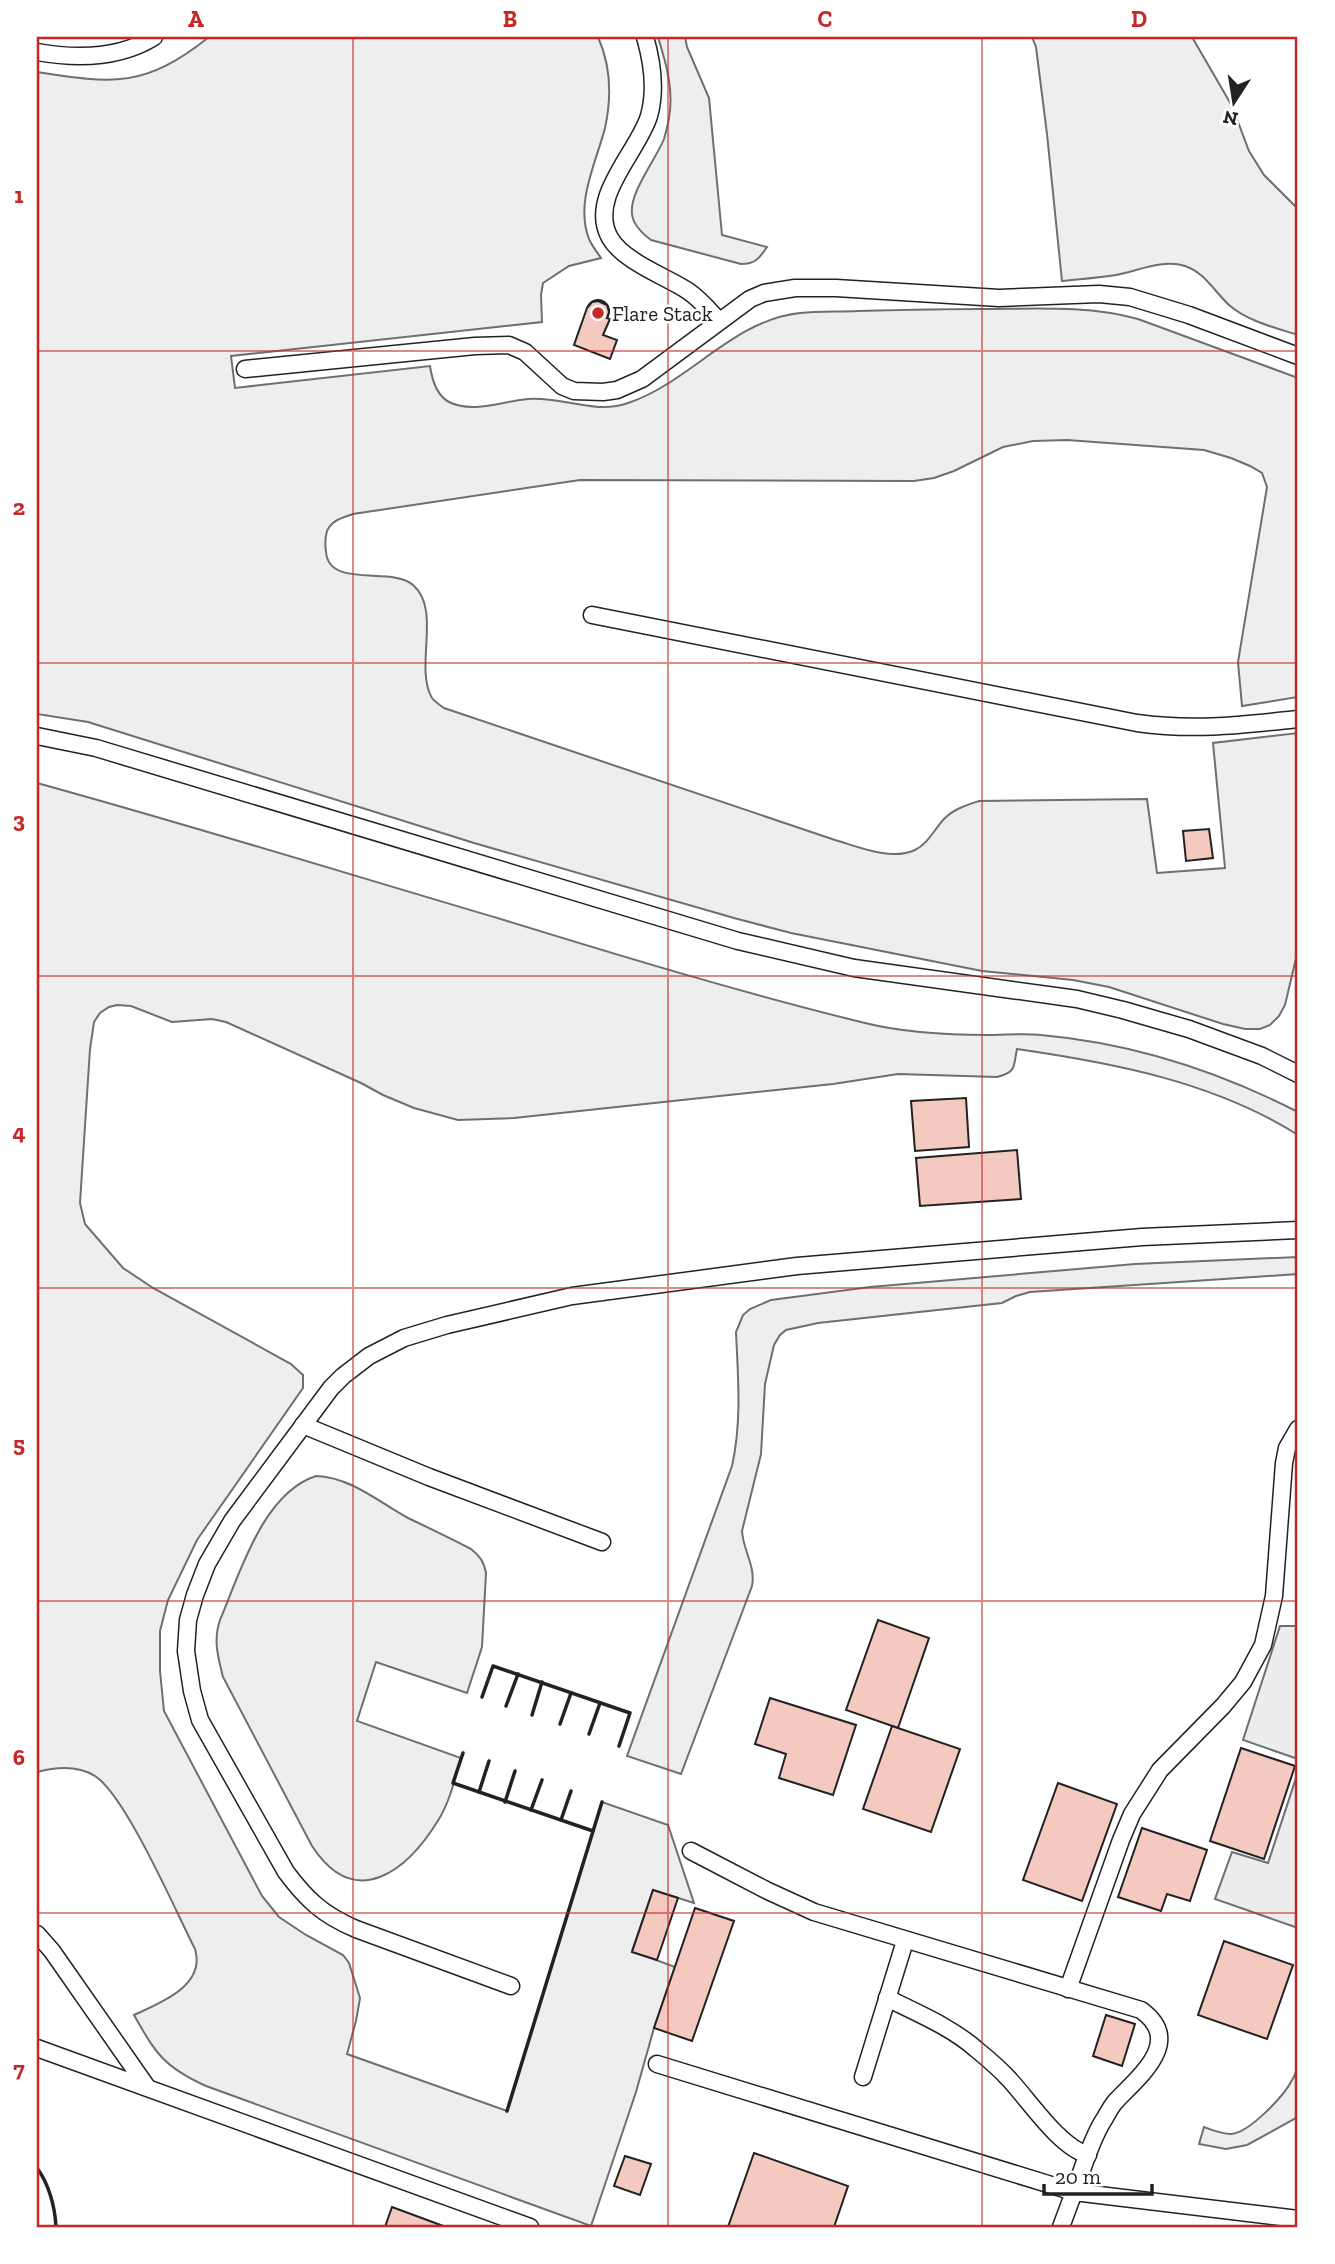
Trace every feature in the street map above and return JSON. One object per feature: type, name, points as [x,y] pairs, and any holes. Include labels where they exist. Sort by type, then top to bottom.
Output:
[{"type":"lane","points":[[37,52],[59,56],[104,55],[125,51],[155,37]]},
{"type":"lane","points":[[645,37],[653,85],[652,101],[639,138],[609,189],[604,215],[605,227],[610,239],[622,253],[690,292],[719,321]]},
{"type":"lane","points":[[245,369],[509,345],[525,352],[562,386],[574,391],[617,390],[642,379],[757,296],[795,288],[999,298],[1099,294],[1130,297],[1189,314],[1298,356]]},
{"type":"lane","points":[[592,615],[1137,723],[1171,728],[1216,728],[1298,719]]},
{"type":"lane","points":[[37,736],[96,748],[738,941],[854,968],[1077,999],[1189,1029],[1262,1056],[1298,1074]]},
{"type":"lane","points":[[510,1986],[338,1921],[303,1895],[286,1872],[200,1720],[192,1691],[186,1651],[188,1620],[207,1563],[232,1521],[303,1424],[343,1376],[387,1345],[447,1325],[572,1297],[797,1266],[1142,1237],[1298,1230]]},
{"type":"lane","points":[[303,1424],[429,1477],[602,1542]]},
{"type":"lane","points":[[1068,1989],[1132,1814],[1160,1770],[1243,1682],[1263,1645],[1274,1596],[1283,1463],[1287,1448],[1298,1429]]},
{"type":"lane","points":[[691,1851],[814,1912],[1141,2010],[1152,2018],[1159,2039],[1154,2058],[1112,2105],[1099,2127],[1061,2227]]},
{"type":"lane","points":[[37,1934],[52,1951],[146,2087]]},
{"type":"lane","points":[[863,2077],[905,1941]]},
{"type":"lane","points":[[887,1998],[974,2046],[1007,2077],[1066,2143],[1088,2155]]},
{"type":"lane","points":[[37,2048],[530,2227]]},
{"type":"lane","points":[[657,2064],[1074,2192],[1298,2218]]},
{"type":"shaded area","points":[[209,37],[598,37],[606,59],[609,81],[605,128],[588,183],[584,211],[589,239],[601,258],[569,266],[543,283],[542,322],[231,356],[235,388],[430,366],[438,391],[449,402],[458,405],[478,407],[540,399],[591,406],[616,406],[650,394],[732,339],[776,318],[814,312],[950,309],[1060,309],[1119,315],[1138,319],[1298,378],[1298,697],[1242,706],[1238,662],[1267,487],[1262,473],[1231,458],[1204,450],[1067,440],[1033,441],[1003,447],[954,471],[914,481],[580,480],[353,514],[332,524],[327,531],[325,542],[330,563],[338,570],[349,574],[403,580],[413,585],[421,596],[426,609],[427,685],[432,698],[444,708],[835,840],[885,854],[915,850],[924,844],[949,815],[979,801],[1147,799],[1157,873],[1225,868],[1213,743],[1298,733],[1298,950],[1285,1005],[1279,1016],[1270,1025],[1260,1029],[1245,1029],[1109,987],[1073,980],[982,971],[791,933],[474,843],[88,722],[37,714],[37,72],[87,79],[128,78],[166,66]]},
{"type":"shaded area","points":[[658,37],[685,37],[709,98],[722,235],[767,247],[753,262],[741,264],[651,240],[634,222],[632,206],[635,196],[664,139],[669,118],[670,87]]},
{"type":"shaded area","points":[[1032,37],[1192,37],[1232,106],[1249,151],[1264,175],[1298,209],[1298,335],[1236,311],[1204,278],[1185,266],[1159,265],[1116,275],[1062,281],[1047,134],[1036,47]]},
{"type":"shaded area","points":[[37,783],[684,974],[819,1011],[911,1031],[958,1035],[1035,1034],[1108,1045],[1141,1052],[1205,1072],[1298,1112],[1298,1135],[1232,1101],[1198,1088],[1126,1068],[1017,1049],[1011,1071],[997,1077],[898,1074],[833,1084],[514,1118],[458,1120],[414,1108],[383,1095],[226,1022],[212,1019],[172,1022],[131,1006],[117,1005],[100,1013],[94,1022],[80,1203],[85,1224],[123,1268],[153,1288],[291,1364],[303,1375],[303,1388],[197,1540],[168,1600],[160,1631],[160,1671],[164,1711],[262,1896],[279,1917],[343,1955],[349,1963],[360,1998],[347,2054],[507,2111],[602,1802],[668,1825],[694,1903],[653,1890],[632,1951],[675,1967],[591,2226],[206,2086],[180,2072],[162,2058],[134,2015],[168,1999],[187,1983],[197,1962],[195,1949],[135,1830],[107,1788],[95,1776],[81,1770],[59,1768],[37,1772]]},
{"type":"shaded area","points":[[1298,1257],[1298,1274],[1030,1292],[1002,1303],[818,1323],[786,1330],[774,1345],[765,1384],[761,1454],[742,1531],[752,1572],[752,1586],[681,1774],[627,1756],[732,1466],[738,1416],[736,1332],[743,1315],[750,1309],[771,1300],[870,1287],[1135,1264]]},
{"type":"shaded area","points":[[316,1476],[329,1477],[364,1491],[408,1518],[471,1549],[481,1560],[486,1573],[482,1647],[467,1693],[376,1662],[357,1721],[461,1758],[446,1805],[426,1838],[397,1868],[380,1877],[363,1880],[346,1877],[329,1866],[312,1846],[223,1677],[217,1648],[220,1620],[256,1537],[281,1499],[297,1485]]},
{"type":"shaded area","points":[[1280,1626],[1298,1626],[1298,1759],[1243,1740]]},
{"type":"shaded area","points":[[1298,1772],[1298,1928],[1215,1899],[1232,1852],[1268,1863]]},
{"type":"shaded area","points":[[1298,2065],[1298,2117],[1247,2145],[1226,2149],[1199,2144],[1204,2127],[1231,2134],[1256,2121],[1288,2087]]},
{"type":"building","name":"Flare Stack","points":[[598,300],[606,303],[609,311],[606,319],[598,322],[590,319],[587,311],[590,303]]},
{"type":"building","points":[[598,301],[607,305],[609,312],[607,318],[610,319],[603,335],[617,340],[610,359],[574,345],[587,308],[592,302]]},
{"type":"building","points":[[1209,829],[1213,858],[1186,861],[1183,831]]},
{"type":"building","points":[[966,1098],[969,1147],[915,1151],[911,1101]]},
{"type":"building","points":[[1017,1150],[1021,1199],[920,1206],[916,1158]]},
{"type":"building","points":[[878,1620],[929,1638],[898,1728],[846,1710]]},
{"type":"building","points":[[770,1698],[856,1725],[833,1795],[779,1778],[786,1754],[755,1744]]},
{"type":"building","points":[[892,1726],[960,1749],[931,1832],[863,1809]]},
{"type":"building","points":[[1241,1748],[1295,1766],[1264,1859],[1210,1841]]},
{"type":"building","points":[[1058,1783],[1117,1804],[1082,1901],[1023,1880]]},
{"type":"building","points":[[1142,1828],[1207,1850],[1190,1901],[1167,1894],[1161,1911],[1118,1897]]},
{"type":"building","points":[[653,1890],[678,1898],[657,1960],[632,1952]]},
{"type":"building","points":[[695,1908],[734,1921],[692,2041],[654,2028]]},
{"type":"building","points":[[1224,1941],[1293,1965],[1267,2039],[1198,2015]]},
{"type":"building","points":[[1106,2015],[1135,2024],[1122,2066],[1093,2056]]},
{"type":"building","points":[[754,2153],[848,2186],[834,2227],[728,2227]]},
{"type":"building","points":[[625,2156],[651,2164],[640,2195],[614,2186]]},
{"type":"building","points":[[392,2207],[446,2227],[385,2227]]},
{"type":"wall","points":[[482,1697],[493,1666],[630,1713],[619,1746]]},
{"type":"wall","points":[[506,1706],[518,1674]]},
{"type":"wall","points":[[532,1715],[542,1682]]},
{"type":"wall","points":[[560,1724],[571,1693]]},
{"type":"wall","points":[[589,1734],[600,1703]]},
{"type":"wall","points":[[463,1753],[453,1783],[593,1831]]},
{"type":"wall","points":[[479,1792],[489,1761]]},
{"type":"wall","points":[[505,1802],[515,1771]]},
{"type":"wall","points":[[531,1810],[542,1780]]},
{"type":"wall","points":[[561,1820],[571,1791]]},
{"type":"wall","points":[[507,2111],[602,1802]]},
{"type":"wall","points":[[37,2168],[51,2196],[56,2227]]},
{"type":"place","name":"Flare Stack","points":[[598,313]]}]
